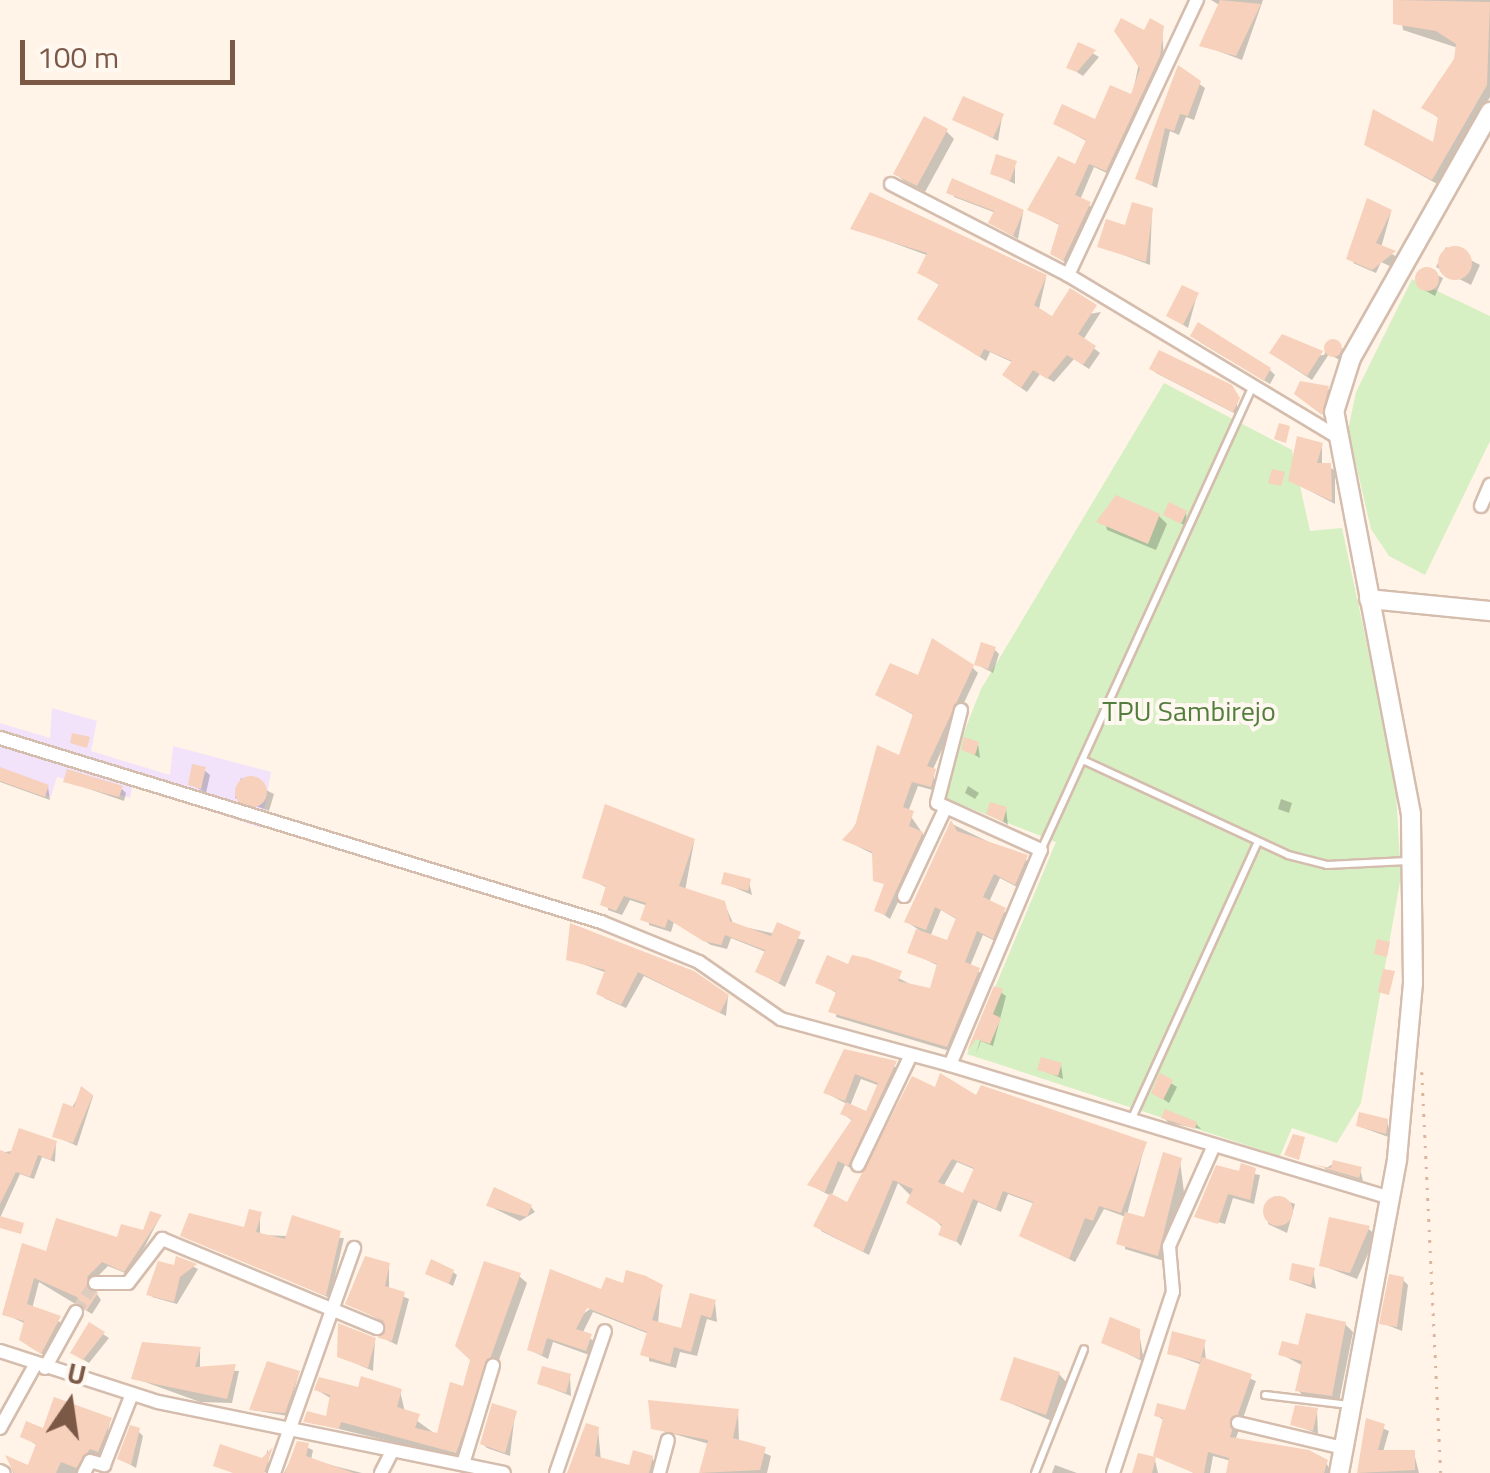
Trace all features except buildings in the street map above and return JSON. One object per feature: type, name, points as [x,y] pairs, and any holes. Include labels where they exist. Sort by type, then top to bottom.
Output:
[{"type":"main road","points":[[1338,1473],[1390,1198],[1412,1021],[1411,861],[1401,746],[1334,434],[1350,358],[1490,112]]},
{"type":"main road","points":[[1369,598],[1490,611]]},
{"type":"street","points":[[1068,275],[1197,0]]},
{"type":"street","points":[[891,184],[1068,275],[1252,390],[1334,434]]},
{"type":"street","points":[[1481,506],[1490,486]]},
{"type":"street","points":[[904,896],[944,811],[936,788],[961,710]]},
{"type":"street","points":[[0,738],[601,922],[698,962],[782,1018],[950,1065],[1212,1150],[1390,1198]]},
{"type":"street","points":[[944,811],[1042,850],[950,1065]]},
{"type":"street","points":[[858,1165],[911,1055]]},
{"type":"street","points":[[1113,1473],[1173,1292],[1169,1246],[1212,1150]]},
{"type":"street","points":[[95,1283],[128,1283],[162,1239],[330,1312],[377,1328]]},
{"type":"street","points":[[274,1473],[354,1248]]},
{"type":"street","points":[[0,1428],[76,1312]]},
{"type":"street","points":[[556,1473],[605,1331]]},
{"type":"street","points":[[0,1350],[132,1394],[444,1468],[463,1464],[504,1473]]},
{"type":"street","points":[[463,1464],[493,1365]]},
{"type":"street","points":[[84,1473],[90,1460],[104,1465],[132,1394]]},
{"type":"street","points":[[1238,1423],[1343,1448]]},
{"type":"street","points":[[659,1473],[668,1440]]},
{"type":"street","points":[[381,1473],[390,1454]]},
{"type":"lane","points":[[1042,850],[1252,390]]},
{"type":"lane","points":[[1085,762],[1258,842],[1327,865],[1411,861]]},
{"type":"lane","points":[[1129,1124],[1258,842]]},
{"type":"lane","points":[[1035,1473],[1084,1350]]},
{"type":"lane","points":[[1265,1395],[1350,1405]]},
{"type":"path","points":[[1419,1056],[1441,1473]]},
{"type":"shaded area","points":[[52,708],[97,721],[91,751],[170,775],[173,746],[271,772],[261,828],[133,785],[130,798],[57,777],[51,797],[0,779],[0,723],[50,738]]},
{"type":"green space","points":[[1412,279],[1490,316],[1490,441],[1425,575],[1389,556],[1371,529],[1348,430],[1356,392]]},
{"type":"green space","name":"TPU Sambirejo","points":[[1164,383],[1292,450],[1310,531],[1342,528],[1395,776],[1401,876],[1361,1103],[1337,1143],[1292,1128],[1280,1156],[967,1054],[1056,842],[939,796],[981,689]]},
{"type":"tunnel","points":[[76,1312],[95,1283]]}]
